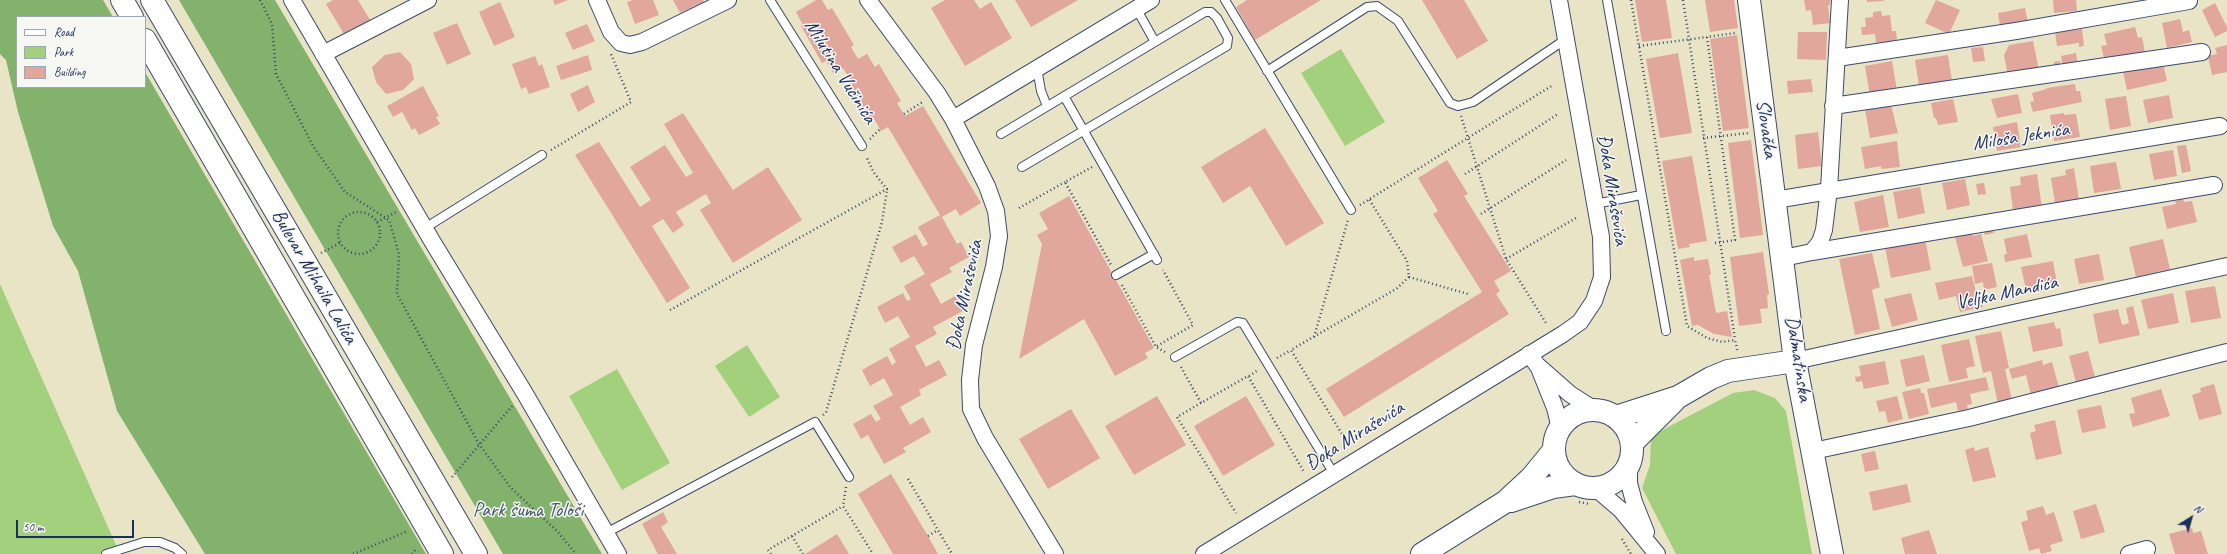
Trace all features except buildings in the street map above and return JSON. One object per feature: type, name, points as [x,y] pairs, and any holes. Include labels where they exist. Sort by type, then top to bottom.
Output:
[{"type":"street","points":[[122,0],[131,16]]},
{"type":"street","name":"Bulevar Mihaila Lalića","points":[[152,0],[476,554]]},
{"type":"street","points":[[292,0],[618,554]]},
{"type":"street","points":[[323,54],[428,0]]},
{"type":"street","points":[[596,0],[611,32],[621,43],[630,45],[642,42],[727,0]]},
{"type":"street","name":"Đoka Miraševića","points":[[868,0],[937,94],[953,119],[987,186],[996,211],[999,236],[994,267],[974,345],[970,380],[972,409],[984,438],[1055,554]]},
{"type":"street","points":[[953,119],[1037,68],[1134,4],[1151,0]]},
{"type":"street","name":"Đoka Miraševića","points":[[1204,554],[1334,474],[1533,360],[1580,322],[1598,290],[1602,277],[1601,237],[1559,0]]},
{"type":"street","name":"Slovačka","points":[[1749,0],[1783,258]]},
{"type":"street","points":[[1812,252],[1820,242],[1824,230],[1840,0]]},
{"type":"street","points":[[1837,58],[2016,31],[2189,1]]},
{"type":"street","name":"Bulevar Mihaila Lalića","points":[[146,42],[442,554]]},
{"type":"street","points":[[1833,106],[2202,52]]},
{"type":"street","name":"Miloša Jeknića","points":[[1828,189],[2220,126]]},
{"type":"street","points":[[1783,258],[2214,185]]},
{"type":"street","points":[[1775,200],[1828,189]]},
{"type":"street","name":"Dalmatinska","points":[[1783,258],[1795,361],[1832,554]]},
{"type":"street","name":"Veljka Mandića","points":[[1795,361],[2227,266]]},
{"type":"street","points":[[1813,451],[1969,418],[2227,352]]},
{"type":"street","points":[[1533,360],[1570,394],[1595,410]]},
{"type":"street","points":[[1533,360],[1555,408],[1560,428]]},
{"type":"street","points":[[1616,417],[1678,397],[1711,378],[1728,371],[1795,361]]},
{"type":"street","points":[[1632,443],[1678,397]]},
{"type":"street","points":[[1585,494],[1560,471],[1554,450],[1555,439],[1566,420],[1575,414],[1595,410],[1606,412],[1616,417],[1624,424],[1632,443],[1632,454],[1629,465],[1629,482],[1634,502],[1654,549]]},
{"type":"street","points":[[1422,554],[1505,502],[1532,477],[1554,450]]},
{"type":"street","points":[[1585,494],[1614,482],[1629,465]]},
{"type":"street","points":[[1505,502],[1519,500],[1553,487],[1585,494],[1621,510],[1654,549]]},
{"type":"street","points":[[2129,554],[2147,549]]},
{"type":"lane","name":"Milutina Vučinića","points":[[770,0],[862,146]]},
{"type":"lane","points":[[1225,0],[1351,210]]},
{"type":"lane","points":[[1607,0],[1666,331]]},
{"type":"lane","points":[[1134,4],[1155,42]]},
{"type":"lane","points":[[1267,71],[1367,7],[1377,6],[1398,21],[1450,103],[1458,106],[1473,102],[1566,39]]},
{"type":"lane","points":[[1001,134],[1209,11],[1217,18],[1228,41],[1227,46],[1022,167]]},
{"type":"lane","points":[[1037,68],[1041,91],[1048,106]]},
{"type":"lane","points":[[1064,96],[1155,257],[1116,275]]},
{"type":"lane","points":[[425,228],[542,155]]},
{"type":"lane","points":[[1595,204],[1641,195]]},
{"type":"lane","points":[[1175,357],[1237,322],[1243,322],[1334,474]]},
{"type":"lane","points":[[606,533],[815,422],[849,477]]},
{"type":"lane","points":[[106,554],[144,542],[160,542],[175,548],[182,554]]},
{"type":"path","points":[[260,0],[272,24],[276,74],[313,146],[345,192],[389,220],[399,254],[397,294],[479,444],[510,487],[558,532],[576,554]]},
{"type":"path","points":[[1631,0],[1687,326],[1715,340],[1722,342],[1735,340]]},
{"type":"path","points":[[1683,0],[1718,242],[1738,352]]},
{"type":"path","points":[[542,155],[631,102],[611,58],[611,32]]},
{"type":"path","points":[[1639,46],[1737,33]]},
{"type":"path","points":[[1707,37],[1735,240],[1714,242]]},
{"type":"path","points":[[1314,337],[1351,210],[1553,85]]},
{"type":"path","points":[[904,114],[937,94]]},
{"type":"path","points":[[1458,106],[1506,259],[1546,323]]},
{"type":"path","points":[[1465,174],[1558,114]]},
{"type":"path","points":[[815,422],[826,412],[882,222],[887,189],[874,174],[862,146],[881,128]]},
{"type":"path","points":[[1703,138],[1755,132]]},
{"type":"path","points":[[1481,214],[1566,160]]},
{"type":"path","points":[[1019,208],[1101,162]]},
{"type":"path","points":[[1065,182],[1156,347],[1193,325],[1155,257]]},
{"type":"path","points":[[670,310],[887,189]]},
{"type":"path","points":[[1369,199],[1407,261],[1409,276]]},
{"type":"path","points":[[377,222],[402,209]]},
{"type":"path","points":[[362,212],[368,214],[377,222],[380,231],[377,244],[366,253],[352,253],[346,250],[340,243],[338,231],[339,225],[348,214],[362,212]]},
{"type":"path","points":[[1506,259],[1576,218]]},
{"type":"path","points":[[316,257],[340,243]]},
{"type":"path","points":[[1409,276],[1468,294]]},
{"type":"path","points":[[1348,444],[1291,350],[1396,289],[1409,276]]},
{"type":"path","points":[[1175,357],[1201,403]]},
{"type":"path","points":[[1236,513],[1178,417],[1201,403],[1248,376],[1304,472]]},
{"type":"path","points":[[448,481],[524,392]]},
{"type":"path","points":[[849,477],[843,506],[873,554]]},
{"type":"path","points":[[908,479],[952,554]]},
{"type":"path","points":[[771,554],[768,550],[843,506]]},
{"type":"path","points":[[353,554],[414,528]]},
{"type":"path","points":[[928,536],[938,530]]},
{"type":"path","points":[[1620,534],[1631,554]]},
{"type":"path","points":[[792,536],[803,554]]},
{"type":"green space","points":[[0,0],[103,0],[112,16],[16,16],[16,88],[146,88],[146,74],[426,554],[205,554],[117,411],[78,271],[53,226],[18,112],[6,60],[0,54]]},
{"type":"green space","name":"Park šuma Tološi","points":[[179,0],[275,0],[602,554],[503,554]]},
{"type":"green space","points":[[1341,49],[1385,122],[1345,146],[1301,73]]},
{"type":"green space","points":[[0,284],[120,554],[0,554]]},
{"type":"green space","points":[[747,345],[780,397],[749,417],[715,366]]},
{"type":"green space","points":[[617,369],[670,463],[622,490],[569,396]]},
{"type":"green space","points":[[1754,390],[1775,398],[1786,411],[1812,554],[1676,554],[1642,488],[1650,465],[1651,436],[1733,393]]}]
